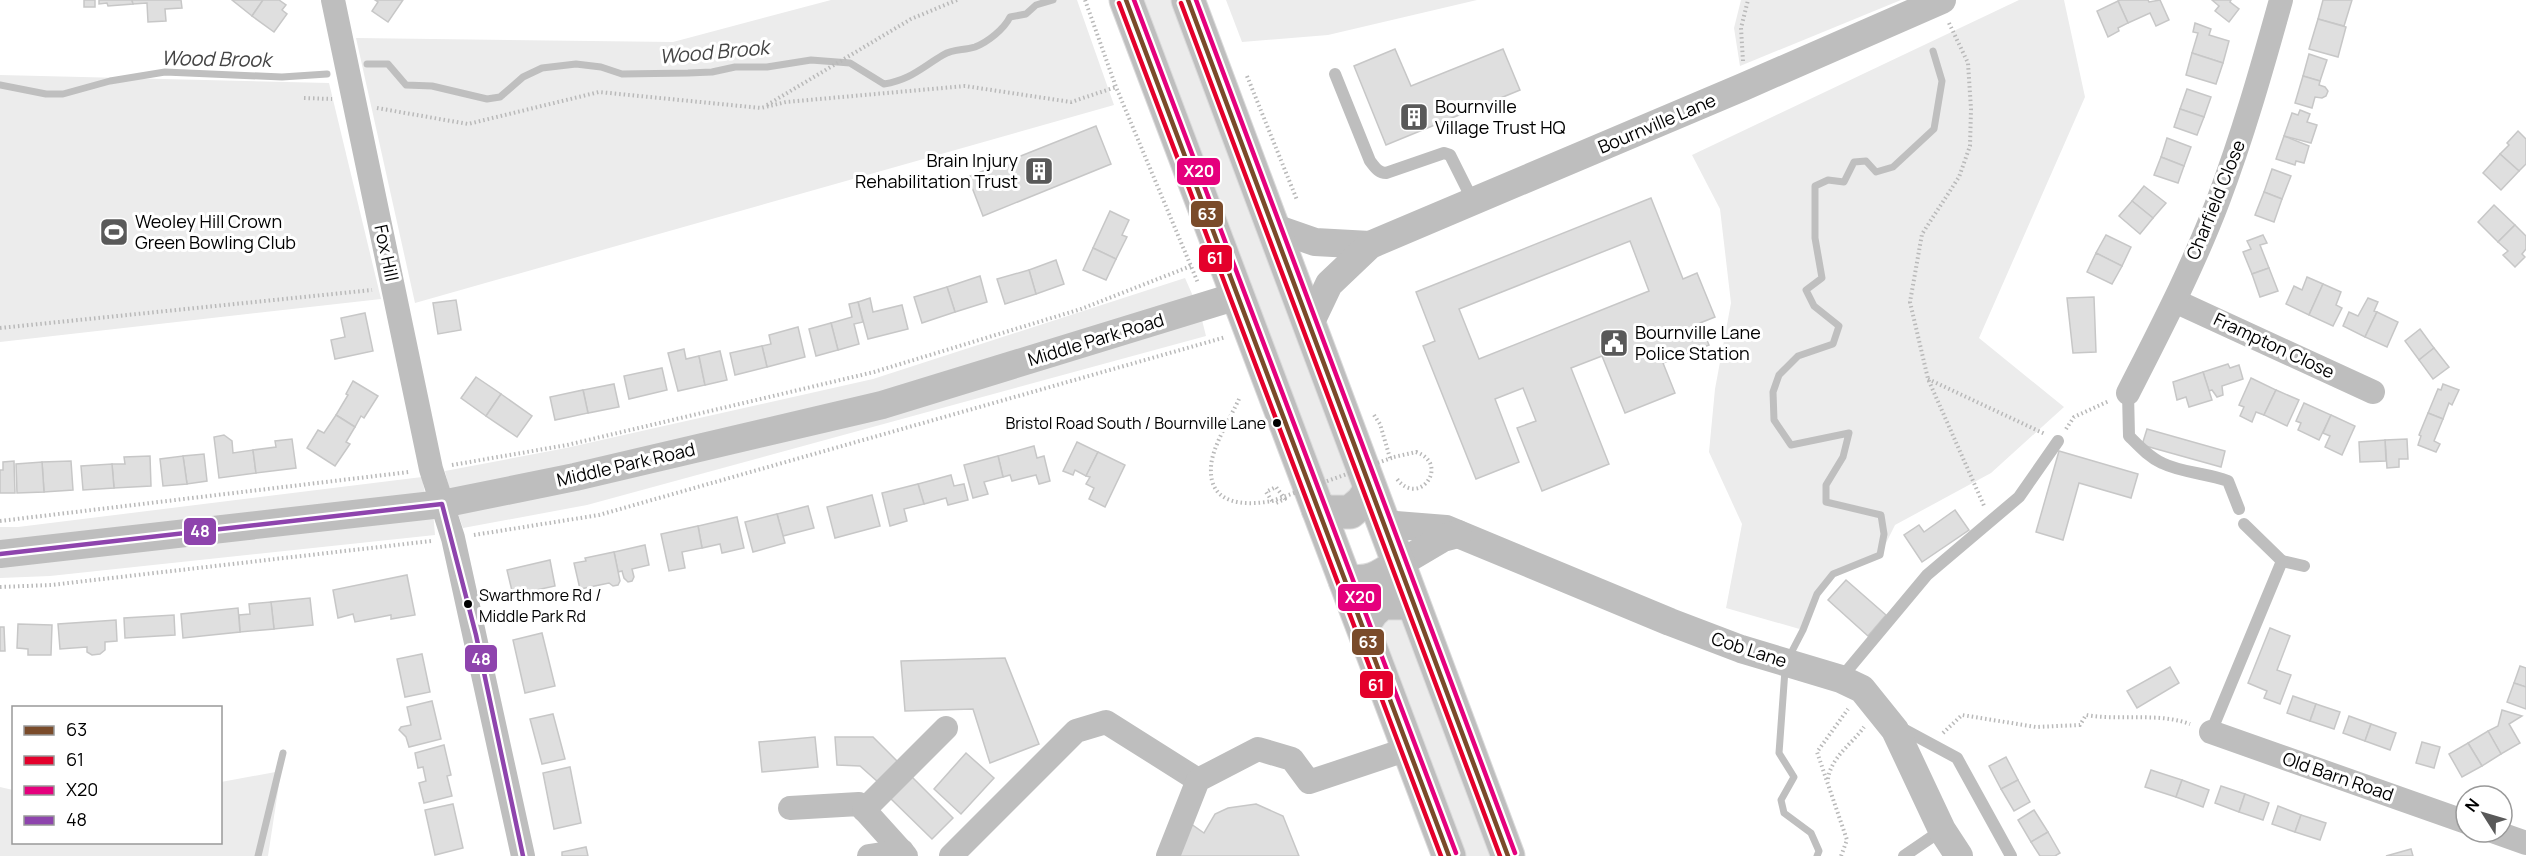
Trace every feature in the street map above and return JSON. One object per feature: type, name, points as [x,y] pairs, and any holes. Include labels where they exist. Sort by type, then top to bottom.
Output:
[{"type":"highway","points":[[1126,0],[1449,856]]},
{"type":"highway","points":[[1188,0],[1309,326],[1383,482],[1383,524],[1508,856]]},
{"type":"highway","points":[[1318,509],[1350,512],[1383,482]]},
{"type":"highway","points":[[1334,549],[1343,537],[1355,528],[1383,524]]},
{"type":"highway","points":[[1345,580],[1354,582],[1374,580],[1399,564]]},
{"type":"highway","points":[[1363,625],[1382,603],[1413,603]]},
{"type":"street","name":"Fox Hill","points":[[333,0],[431,469],[453,538],[523,856]]},
{"type":"street","name":"Charfield Close","points":[[2128,393],[2175,301],[2218,203],[2243,131],[2281,0]]},
{"type":"street","name":"Bournville Lane","points":[[1309,326],[1329,284],[1370,245],[1743,87],[1943,7]]},
{"type":"street","name":"Bournville Lane","points":[[1277,240],[1370,245]]},
{"type":"street","name":"Middle Park Road","points":[[0,554],[442,504],[574,477],[882,405],[1237,296]]},
{"type":"street","name":"Frampton Close","points":[[2175,301],[2373,392]]},
{"type":"street","name":"Cob Lane","points":[[1383,524],[1446,529],[1740,649],[1798,666],[1869,702]]},
{"type":"street","points":[[1399,564],[1443,538],[1458,534]]},
{"type":"street","points":[[1869,702],[1959,856]]},
{"type":"street","points":[[951,856],[1076,731],[1106,722],[1198,780]]},
{"type":"street","points":[[864,810],[945,728]]},
{"type":"street","name":"Old Barn Road","points":[[2211,732],[2454,818]]},
{"type":"street","points":[[1168,856],[1198,780],[1258,749],[1292,759],[1309,782],[1408,749]]},
{"type":"street","points":[[790,808],[859,804],[904,854]]},
{"type":"street","points":[[869,856],[904,854]]},
{"type":"lane","points":[[1335,74],[1370,161],[1376,169],[1381,173],[1386,172],[1444,153],[1450,155],[1473,201]]},
{"type":"lane","points":[[2128,393],[2129,436],[2147,454],[2164,464],[2228,481],[2239,509]]},
{"type":"lane","points":[[2011,856],[1957,758],[1929,746],[1869,702],[1927,575],[2019,497],[2058,441]]},
{"type":"lane","points":[[2244,524],[2282,561],[2304,566]]},
{"type":"lane","points":[[2211,732],[2282,561]]},
{"type":"lane","points":[[1904,856],[1942,830]]},
{"type":"path","points":[[761,108],[911,19],[957,0]]},
{"type":"path","points":[[0,521],[431,469],[567,445],[874,372],[1081,309],[1191,266],[1116,87],[1085,0]]},
{"type":"path","points":[[1743,87],[1741,28],[1748,0]]},
{"type":"path","points":[[1943,7],[1968,63],[1971,109],[1970,146],[1959,177],[1922,234],[1910,302],[1928,379],[1991,522]]},
{"type":"path","points":[[1244,67],[1297,200]]},
{"type":"path","points":[[355,105],[468,124],[599,92],[761,108],[786,102],[965,86],[1071,102],[1116,87]]},
{"type":"path","points":[[0,328],[379,290],[393,286]]},
{"type":"path","points":[[1928,379],[2058,441],[2074,417],[2128,393]]},
{"type":"path","points":[[1239,399],[1217,446],[1210,468],[1215,487],[1229,502],[1252,505],[1274,502],[1285,499],[1276,488],[1266,492],[1274,502]]},
{"type":"path","points":[[1369,408],[1380,424],[1392,465]]},
{"type":"path","points":[[1274,502],[1410,453],[1422,454],[1427,458],[1432,470],[1428,481],[1418,489],[1383,482]]},
{"type":"path","points":[[1840,856],[1847,840],[1817,752],[1869,702]]},
{"type":"path","points":[[1828,779],[1830,767],[1851,745],[1869,702]]},
{"type":"path","points":[[1929,746],[1962,715],[2036,727],[2080,725],[2086,715],[2106,719],[2173,718],[2211,732]]},
{"type":"shaded area","points":[[831,0],[1077,0],[1114,105],[415,303],[356,38],[673,42]]},
{"type":"shaded area","points":[[1137,0],[1178,0],[1355,490],[1345,503],[1327,496]]},
{"type":"shaded area","points":[[1226,0],[1477,0],[1328,35],[1242,42]]},
{"type":"shaded area","points":[[1741,0],[1901,0],[1740,66],[1734,28]]},
{"type":"shaded area","points":[[2019,0],[2064,0],[2085,97],[1979,338],[2064,407],[1991,473],[1895,525],[1880,555],[1849,568],[1829,580],[1816,598],[1803,630],[1726,608],[1742,524],[1709,452],[1715,389],[1731,303],[1720,209],[1692,155]]},
{"type":"shaded area","points":[[0,75],[329,83],[381,299],[0,342]]},
{"type":"shaded area","points":[[1185,278],[1196,303],[865,400],[451,497],[445,471],[566,448],[873,379]]},
{"type":"shaded area","points":[[1201,316],[1206,336],[587,505],[463,528],[455,505]]},
{"type":"shaded area","points":[[422,477],[425,494],[0,545],[0,527],[18,527]]},
{"type":"shaded area","points":[[433,511],[435,535],[50,576],[0,578],[0,563]]},
{"type":"shaded area","points":[[1410,618],[1500,856],[1462,856],[1377,632],[1383,619]]},
{"type":"shaded area","points":[[281,771],[268,856],[0,856],[0,787],[12,790],[12,844],[222,844],[222,782]]},
{"type":"building","points":[[84,0],[95,0],[95,7],[84,7]]},
{"type":"building","points":[[99,0],[132,0],[133,4],[108,6],[107,3],[99,4]]},
{"type":"building","points":[[132,0],[181,0],[182,8],[165,9],[166,21],[148,22],[147,3],[133,4]]},
{"type":"building","points":[[232,0],[263,0],[252,16]]},
{"type":"building","points":[[263,0],[279,0],[286,5],[282,10],[287,14],[274,32],[252,16]]},
{"type":"building","points":[[375,0],[403,0],[388,22],[372,11],[378,2]]},
{"type":"building","points":[[2148,0],[2149,2],[2160,0],[2169,20],[2156,26],[2150,13],[2128,23],[2118,1]]},
{"type":"building","points":[[2212,0],[2231,0],[2230,2],[2239,9],[2229,22],[2215,11],[2219,6]]},
{"type":"building","points":[[2323,0],[2352,0],[2344,26],[2318,19]]},
{"type":"building","points":[[2118,1],[2128,23],[2108,37],[2097,11]]},
{"type":"building","points":[[2318,19],[2346,27],[2338,57],[2309,49]]},
{"type":"building","points":[[2195,23],[2211,29],[2209,35],[2229,41],[2223,63],[2192,53],[2198,33],[2193,32]]},
{"type":"building","name":"Bournville Village Trust HQ","points":[[1395,49],[1411,86],[1503,49],[1520,90],[1386,145],[1354,66]]},
{"type":"building","points":[[2192,53],[2223,63],[2216,84],[2186,75]]},
{"type":"building","points":[[2309,54],[2327,60],[2320,81],[2303,76]]},
{"type":"building","points":[[2303,76],[2320,81],[2319,85],[2328,91],[2322,98],[2315,97],[2312,108],[2295,103]]},
{"type":"building","points":[[2187,89],[2211,97],[2204,117],[2180,109]]},
{"type":"building","points":[[2180,109],[2204,117],[2197,135],[2174,127]]},
{"type":"building","points":[[2300,110],[2310,114],[2307,122],[2317,125],[2311,143],[2284,136],[2292,113],[2298,115]]},
{"type":"building","name":"Brain Injury Rehabilitation Trust","points":[[1096,126],[1111,164],[983,216],[968,177]]},
{"type":"building","points":[[2518,131],[2526,139],[2526,164],[2519,171],[2500,154]]},
{"type":"building","points":[[2284,136],[2309,146],[2304,163],[2296,161],[2295,165],[2276,159]]},
{"type":"building","points":[[2167,138],[2191,147],[2184,166],[2161,157]]},
{"type":"building","points":[[2500,154],[2519,171],[2501,190],[2483,173]]},
{"type":"building","points":[[2161,157],[2184,166],[2178,183],[2154,175]]},
{"type":"building","points":[[2272,169],[2291,176],[2282,199],[2264,192]]},
{"type":"building","points":[[2144,186],[2166,203],[2153,218],[2132,201]]},
{"type":"building","points":[[2264,192],[2282,199],[2274,222],[2255,215]]},
{"type":"building","name":"Bournville Lane Police Station","points":[[1651,198],[1683,279],[1697,273],[1715,317],[1700,323],[1709,345],[1663,363],[1675,393],[1625,413],[1602,356],[1571,368],[1609,464],[1542,491],[1517,428],[1536,421],[1523,388],[1495,399],[1519,462],[1476,479],[1423,346],[1435,341],[1416,292]],"holes":[[[1630,241],[1649,291],[1479,359],[1459,309]]]},
{"type":"building","points":[[2132,201],[2153,218],[2140,234],[2119,216]]},
{"type":"building","points":[[2494,205],[2515,225],[2498,242],[2478,222]]},
{"type":"building","points":[[1110,211],[1129,220],[1122,235],[1127,237],[1116,259],[1093,248]]},
{"type":"building","points":[[2515,225],[2526,236],[2526,249],[2522,254],[2525,257],[2515,267],[2503,255],[2508,251],[2498,242]]},
{"type":"building","points":[[2106,235],[2131,247],[2122,266],[2096,253]]},
{"type":"building","points":[[2263,235],[2267,243],[2260,245],[2269,268],[2252,274],[2243,252],[2251,249],[2247,241]]},
{"type":"building","points":[[1093,248],[1116,259],[1106,280],[1083,270]]},
{"type":"building","points":[[2096,253],[2122,266],[2112,284],[2087,272]]},
{"type":"building","points":[[1056,260],[1064,284],[1036,294],[1029,270]]},
{"type":"building","points":[[2269,268],[2278,291],[2260,297],[2252,274]]},
{"type":"building","points":[[1029,270],[1036,294],[1005,304],[997,279]]},
{"type":"building","points":[[980,276],[987,302],[955,312],[947,287]]},
{"type":"building","points":[[2307,277],[2323,284],[2309,315],[2286,304],[2294,286],[2302,290]]},
{"type":"building","points":[[2323,284],[2341,292],[2336,305],[2342,308],[2333,326],[2309,315]]},
{"type":"building","points":[[947,287],[955,312],[922,323],[914,297]]},
{"type":"building","points":[[2094,297],[2096,352],[2073,353],[2067,298]]},
{"type":"building","points":[[870,298],[873,312],[902,305],[908,329],[868,339],[858,302]]},
{"type":"building","points":[[2368,298],[2378,302],[2374,311],[2377,312],[2365,337],[2343,326],[2349,312],[2358,316]]},
{"type":"building","points":[[456,300],[461,330],[438,334],[433,303]]},
{"type":"building","points":[[858,302],[863,322],[854,324],[859,344],[838,350],[831,323],[852,317],[849,304]]},
{"type":"building","points":[[2377,312],[2398,322],[2387,347],[2365,337]]},
{"type":"building","points":[[365,313],[373,351],[335,359],[331,340],[345,337],[341,318]]},
{"type":"building","points":[[831,323],[838,350],[816,356],[809,329]]},
{"type":"building","points":[[798,327],[805,357],[767,367],[762,346],[771,344],[769,335]]},
{"type":"building","points":[[2420,329],[2434,348],[2419,360],[2405,341]]},
{"type":"building","points":[[762,346],[767,367],[735,375],[730,353]]},
{"type":"building","points":[[2434,348],[2449,367],[2433,379],[2419,360]]},
{"type":"building","points":[[684,349],[686,359],[699,356],[705,385],[678,391],[668,353]]},
{"type":"building","points":[[720,351],[727,380],[705,385],[699,356]]},
{"type":"building","points":[[2228,364],[2230,368],[2239,365],[2243,379],[2222,386],[2223,395],[2217,397],[2212,390],[2209,391],[2203,372]]},
{"type":"building","points":[[662,368],[667,390],[629,399],[624,376]]},
{"type":"building","points":[[2203,372],[2212,400],[2189,407],[2186,397],[2177,400],[2173,382]]},
{"type":"building","points":[[476,377],[501,394],[486,416],[461,398]]},
{"type":"building","points":[[2251,378],[2276,390],[2264,415],[2256,412],[2252,422],[2240,416],[2244,407],[2239,405]]},
{"type":"building","points":[[353,381],[378,396],[364,418],[361,416],[355,427],[336,415]]},
{"type":"building","points":[[614,384],[619,407],[588,413],[583,390]]},
{"type":"building","points":[[2443,384],[2459,390],[2452,405],[2449,403],[2443,419],[2428,413],[2438,389],[2441,390]]},
{"type":"building","points":[[583,390],[588,413],[555,420],[550,397]]},
{"type":"building","points":[[2276,390],[2299,400],[2287,426],[2264,415]]},
{"type":"building","points":[[501,394],[532,416],[517,437],[486,416]]},
{"type":"building","points":[[2304,403],[2331,415],[2319,440],[2298,430],[2301,423],[2296,421]]},
{"type":"building","points":[[2428,413],[2443,419],[2434,441],[2440,444],[2436,452],[2418,445],[2421,436],[2419,435]]},
{"type":"building","points":[[336,415],[355,427],[346,442],[350,444],[335,466],[307,448],[318,430],[324,433]]},
{"type":"building","points":[[2331,415],[2355,426],[2342,455],[2325,447],[2330,436],[2323,433]]},
{"type":"building","points":[[2147,429],[2225,451],[2221,467],[2142,445]]},
{"type":"building","points":[[224,435],[232,441],[233,453],[253,450],[256,473],[219,478],[214,437]]},
{"type":"building","points":[[292,439],[296,468],[256,473],[253,450],[276,447],[275,441]]},
{"type":"building","points":[[2407,439],[2408,459],[2399,459],[2399,467],[2387,468],[2385,440]]},
{"type":"building","points":[[2385,440],[2386,461],[2360,462],[2359,442]]},
{"type":"building","points":[[1077,442],[1098,452],[1086,476],[1075,470],[1073,475],[1063,471]]},
{"type":"building","points":[[1034,446],[1037,458],[1044,456],[1050,481],[1039,484],[1036,475],[1012,481],[1010,475],[1003,477],[998,456]]},
{"type":"building","points":[[2059,451],[2138,474],[2131,498],[2079,483],[2063,540],[2036,532]]},
{"type":"building","points":[[1098,452],[1125,465],[1105,507],[1089,499],[1094,488],[1086,484],[1090,477],[1086,476]]},
{"type":"building","points":[[204,454],[207,481],[187,484],[183,456]]},
{"type":"building","points":[[150,456],[151,486],[114,488],[112,464],[125,464],[124,457]]},
{"type":"building","points":[[183,456],[187,484],[163,486],[160,459]]},
{"type":"building","points":[[998,456],[1003,477],[984,482],[988,494],[973,498],[964,465]]},
{"type":"building","points":[[14,461],[15,493],[0,493],[0,470],[3,470],[3,462]]},
{"type":"building","points":[[71,461],[73,490],[44,492],[42,462]]},
{"type":"building","points":[[42,462],[44,492],[17,493],[16,464]]},
{"type":"building","points":[[112,464],[114,488],[83,490],[81,466]]},
{"type":"building","points":[[951,475],[954,486],[964,484],[968,500],[948,505],[946,498],[924,504],[918,484]]},
{"type":"building","points":[[918,484],[924,504],[904,509],[907,521],[890,526],[882,493]]},
{"type":"building","points":[[872,495],[880,526],[835,538],[827,507]]},
{"type":"building","points":[[808,506],[814,528],[783,536],[777,514]]},
{"type":"building","points":[[1955,510],[1969,530],[1922,562],[1904,535],[1919,525],[1924,532]]},
{"type":"building","points":[[777,514],[785,543],[753,552],[745,522]]},
{"type":"building","points":[[737,517],[744,548],[722,553],[720,544],[702,548],[698,526]]},
{"type":"building","points":[[698,526],[702,548],[682,552],[685,568],[669,571],[661,534]]},
{"type":"building","points":[[645,545],[649,565],[632,569],[634,577],[628,582],[622,571],[618,572],[614,552]]},
{"type":"building","points":[[614,552],[620,581],[618,585],[613,586],[609,583],[580,589],[574,563],[586,561],[585,558]]},
{"type":"building","points":[[550,560],[555,586],[513,595],[507,570]]},
{"type":"building","points":[[407,575],[415,615],[391,619],[391,615],[355,622],[353,614],[338,618],[333,590]]},
{"type":"building","points":[[1846,580],[1886,615],[1868,636],[1828,600]]},
{"type":"building","points":[[310,598],[313,625],[274,629],[271,602]]},
{"type":"building","points":[[271,602],[274,629],[240,632],[239,615],[250,614],[249,604]]},
{"type":"building","points":[[238,608],[240,632],[183,638],[181,614]]},
{"type":"building","points":[[174,615],[175,635],[125,638],[124,618]]},
{"type":"building","points":[[116,620],[117,641],[105,642],[105,650],[100,654],[92,655],[87,652],[87,647],[60,649],[58,624]]},
{"type":"building","points":[[18,624],[52,625],[51,655],[28,655],[28,649],[17,648]]},
{"type":"building","points":[[0,627],[4,627],[5,651],[0,651]]},
{"type":"building","points":[[2270,628],[2290,636],[2277,670],[2291,675],[2280,704],[2264,698],[2267,691],[2248,683]]},
{"type":"building","points":[[542,633],[555,686],[525,693],[513,640]]},
{"type":"building","points":[[422,654],[430,692],[405,697],[397,659]]},
{"type":"building","points":[[1005,658],[1039,744],[990,763],[973,709],[905,711],[901,661]]},
{"type":"building","points":[[2520,666],[2526,668],[2526,687],[2514,683]]},
{"type":"building","points":[[2170,667],[2179,683],[2137,708],[2127,691]]},
{"type":"building","points":[[2514,683],[2526,687],[2526,709],[2507,702]]},
{"type":"building","points":[[2293,696],[2316,704],[2310,721],[2287,713]]},
{"type":"building","points":[[432,701],[441,739],[409,747],[406,737],[399,730],[401,727],[411,725],[407,707]]},
{"type":"building","points":[[2316,704],[2340,712],[2334,729],[2310,721]]},
{"type":"building","points":[[2502,710],[2522,716],[2509,724],[2520,743],[2501,754],[2488,731],[2498,726]]},
{"type":"building","points":[[553,714],[565,759],[542,764],[530,719]]},
{"type":"building","points":[[2349,716],[2371,724],[2365,741],[2343,733]]},
{"type":"building","points":[[2371,724],[2396,733],[2390,750],[2365,741]]},
{"type":"building","points":[[2488,731],[2501,754],[2482,766],[2468,743]]},
{"type":"building","points":[[815,737],[818,767],[762,772],[759,742]]},
{"type":"building","points":[[835,737],[873,737],[898,762],[878,782],[860,766],[837,765]]},
{"type":"building","points":[[2422,742],[2440,747],[2434,768],[2416,763]]},
{"type":"building","points":[[2468,743],[2482,766],[2462,777],[2449,754]]},
{"type":"building","points":[[444,745],[451,775],[447,776],[452,796],[424,803],[419,783],[426,781],[423,767],[418,768],[415,753]]},
{"type":"building","points":[[966,753],[994,778],[961,814],[934,789]]},
{"type":"building","points":[[2006,757],[2018,780],[2001,789],[1989,766]]},
{"type":"building","points":[[570,767],[581,823],[554,829],[543,773]]},
{"type":"building","points":[[2151,770],[2182,780],[2176,797],[2145,787]]},
{"type":"building","points":[[910,775],[953,818],[932,839],[889,797]]},
{"type":"building","points":[[2018,780],[2030,802],[2014,811],[2001,789]]},
{"type":"building","points":[[2182,780],[2209,790],[2203,807],[2176,797]]},
{"type":"building","points":[[2221,786],[2245,794],[2239,812],[2215,803]]},
{"type":"building","points":[[2245,794],[2269,803],[2263,820],[2239,812]]},
{"type":"building","points":[[453,804],[463,848],[435,855],[425,810]]},
{"type":"building","points":[[1256,804],[1283,816],[1299,856],[1179,856],[1191,824],[1204,833],[1215,814],[1228,808]]},
{"type":"building","points":[[2278,806],[2301,815],[2295,832],[2272,824]]},
{"type":"building","points":[[2034,810],[2048,832],[2031,842],[2018,820]]},
{"type":"building","points":[[2301,815],[2326,823],[2320,840],[2295,832]]},
{"type":"building","points":[[2048,832],[2060,853],[2055,856],[2040,856],[2031,842]]},
{"type":"building","points":[[586,847],[588,856],[562,856],[562,852]]},
{"type":"building","points":[[2411,849],[2413,856],[2386,856]]},
{"type":"waterway","name":"Wood Brook","points":[[367,64],[388,64],[406,85],[432,86],[487,99],[500,97],[523,77],[542,68],[576,64],[601,67],[622,74],[688,73],[712,72],[735,67],[767,67],[811,60],[850,63],[884,84],[908,76],[947,53],[980,45],[1000,30],[1010,17],[1026,14],[1036,5],[1053,0]]},
{"type":"waterway","points":[[1789,657],[1803,630],[1817,594],[1833,574],[1880,555],[1884,534],[1881,515],[1826,502],[1826,485],[1843,457],[1849,433],[1791,445],[1774,420],[1773,392],[1779,375],[1798,356],[1833,344],[1839,326],[1814,306],[1806,290],[1822,278],[1815,238],[1815,186],[1828,180],[1844,182],[1854,162],[1866,161],[1876,172],[1893,167],[1934,129],[1942,81],[1933,51]]},
{"type":"waterway","name":"Wood Brook","points":[[0,85],[46,94],[63,94],[110,81],[165,72],[282,77],[327,74]]},
{"type":"waterway","points":[[1785,670],[1779,753],[1794,777],[1781,800],[1784,813],[1811,833],[1819,851],[1817,856]]},
{"type":"waterway","points":[[258,856],[283,753]]},
{"type":"transit line","name":"63","points":[[1126,0],[1449,856]]},
{"type":"transit line","name":"X20","points":[[1134,0],[1456,853]]},
{"type":"transit line","name":"63","points":[[1188,0],[1508,856]]},
{"type":"transit line","name":"X20","points":[[1196,0],[1515,853]]},
{"type":"transit line","name":"61","points":[[1119,3],[1441,856]]},
{"type":"transit line","name":"61","points":[[1181,3],[1500,856]]},
{"type":"transit line","name":"48","points":[[0,554],[442,504],[476,635],[523,856]]},
{"type":"place","name":"Bournville Village Trust HQ","points":[[1414,117]]},
{"type":"place","name":"Brain Injury Rehabilitation Trust","points":[[1039,171]]},
{"type":"place","name":"Weoley Hill Crown Green Bowling Club","points":[[114,232]]},
{"type":"place","name":"Bournville Lane Police Station","points":[[1614,343]]},
{"type":"place","name":"Bristol Road South / Bournville Lane","points":[[1277,423]]},
{"type":"place","name":"Swarthmore Rd / Middle Park Rd","points":[[468,604]]}]
